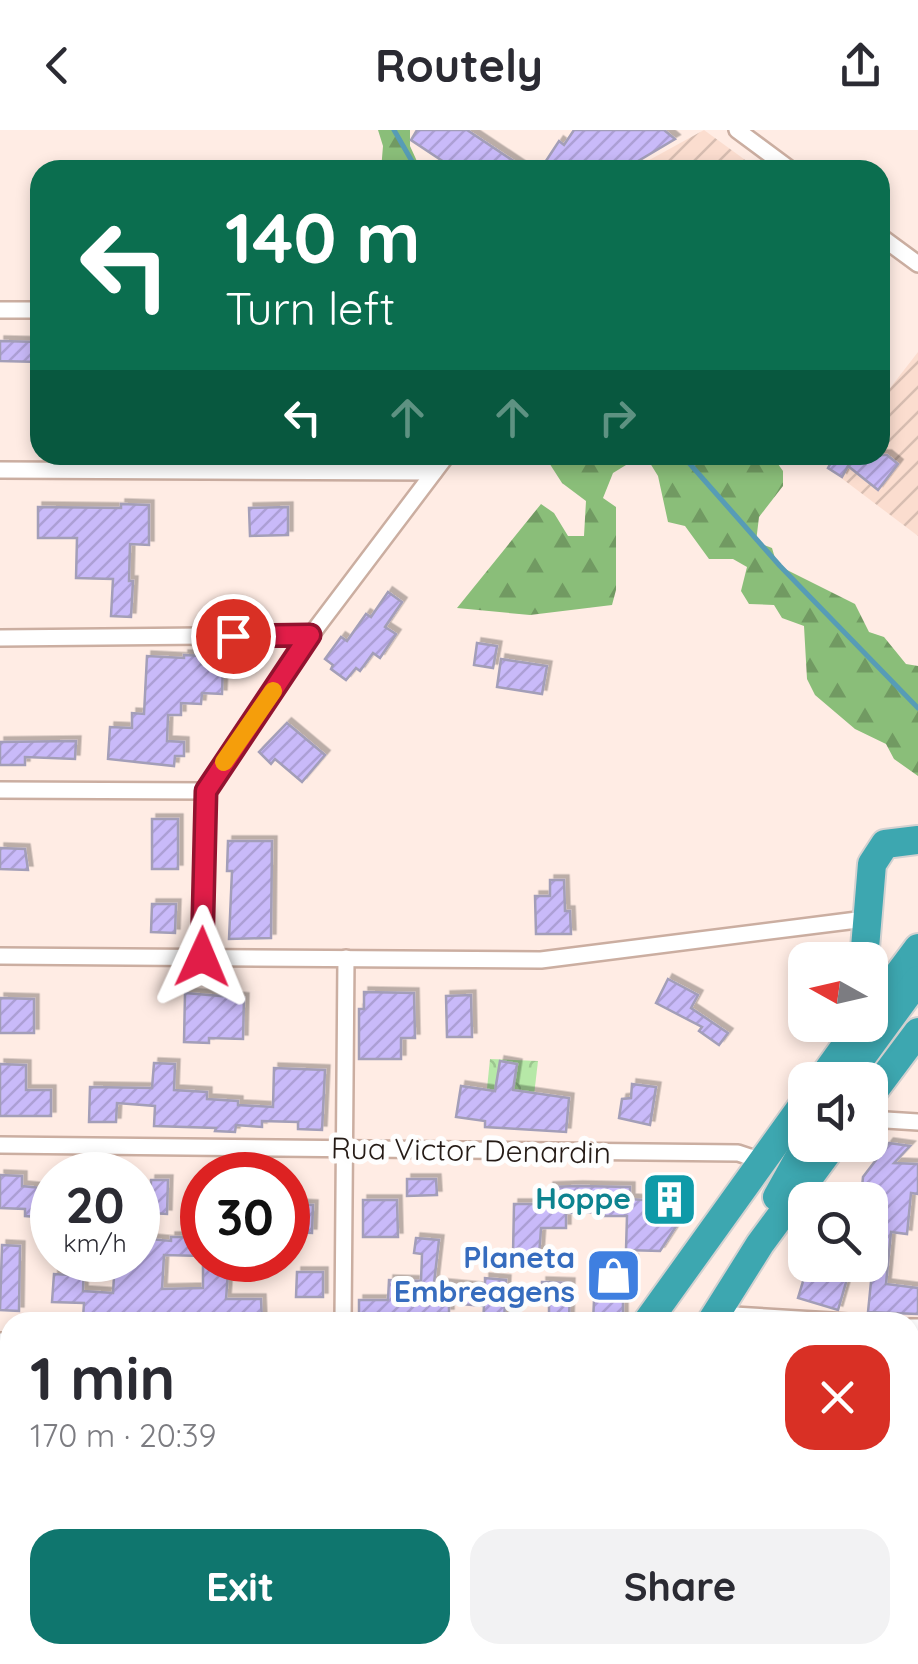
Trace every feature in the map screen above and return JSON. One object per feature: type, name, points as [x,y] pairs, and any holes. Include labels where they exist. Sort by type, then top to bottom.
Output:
[{"type":"highway","points":[[864,942],[872,864],[885,844],[918,840]]},
{"type":"highway","points":[[888,989],[918,948]]},
{"type":"highway","points":[[858,1062],[918,980]]},
{"type":"highway","points":[[888,1072],[918,1032]]},
{"type":"highway","points":[[655,1312],[788,1125]]},
{"type":"highway","points":[[760,1244],[761,1224],[796,1162]]},
{"type":"highway","points":[[718,1312],[760,1244],[821,1162]]},
{"type":"street","points":[[738,130],[778,160]]},
{"type":"street","points":[[890,243],[918,264]]},
{"type":"street","points":[[0,310],[30,310]]},
{"type":"street","points":[[202,957],[206,791],[310,635],[439,465]]},
{"type":"street","points":[[0,470],[434,472]]},
{"type":"street","points":[[0,638],[310,635]]},
{"type":"street","points":[[0,790],[206,791]]},
{"type":"street","points":[[0,956],[540,960],[865,919]]},
{"type":"street","points":[[343,1312],[346,958]]},
{"type":"street","points":[[888,1120],[918,1122]]},
{"type":"street","name":"Rua Victor Denardin","points":[[0,1146],[738,1153],[762,1161]]},
{"type":"shaded area","points":[[704,130],[745,160],[649,160]]},
{"type":"shaded area","points":[[918,352],[918,536],[828,468],[890,465],[890,388]]},
{"type":"green space","points":[[378,130],[410,130],[410,146],[416,160],[382,160]]},
{"type":"green space","points":[[550,465],[626,465],[613,473],[603,498],[616,507],[616,590],[612,605],[530,615],[457,608],[541,504],[554,513],[568,536],[584,536],[586,501],[562,483]]},
{"type":"green space","points":[[651,465],[779,465],[783,486],[759,517],[756,542],[772,548],[777,565],[855,604],[869,632],[884,637],[906,664],[918,666],[918,776],[894,759],[886,744],[855,729],[815,695],[807,679],[804,626],[782,618],[774,605],[749,604],[741,591],[747,567],[733,559],[709,559],[685,526],[668,522],[658,476]]},
{"type":"green space","points":[[490,1059],[538,1061],[531,1121],[484,1118]]},
{"type":"building","points":[[417,130],[467,130],[512,160],[441,160],[411,140]]},
{"type":"building","points":[[574,130],[664,130],[675,139],[640,160],[547,160],[559,141],[564,145]]},
{"type":"building","points":[[0,341],[30,342],[30,362],[0,361]]},
{"type":"building","points":[[890,457],[898,464],[878,490],[848,466],[842,477],[828,468],[830,465],[890,465]]},
{"type":"building","points":[[121,504],[149,505],[149,545],[130,544],[131,617],[111,616],[113,579],[76,578],[77,538],[38,538],[38,507],[121,508]]},
{"type":"building","points":[[288,507],[288,535],[250,536],[249,508]]},
{"type":"building","points":[[388,592],[402,602],[385,627],[396,634],[380,658],[373,653],[360,671],[356,668],[346,680],[325,659],[341,637],[347,641],[366,614],[371,617]]},
{"type":"building","points":[[477,643],[497,646],[493,668],[474,665]]},
{"type":"building","points":[[147,656],[203,656],[202,664],[223,665],[222,694],[202,693],[201,704],[181,703],[181,715],[168,715],[167,741],[184,742],[184,756],[175,756],[174,766],[108,759],[110,727],[132,728],[132,713],[144,714]]},
{"type":"building","points":[[501,659],[547,666],[542,694],[497,687]]},
{"type":"building","points":[[287,723],[325,755],[302,782],[275,759],[271,764],[259,752]]},
{"type":"building","points":[[76,741],[75,759],[25,757],[25,765],[0,765],[0,742]]},
{"type":"building","points":[[152,819],[178,819],[178,869],[152,869]]},
{"type":"building","points":[[228,841],[272,841],[271,938],[229,939],[232,871],[227,871]]},
{"type":"building","points":[[0,848],[25,849],[28,870],[0,869]]},
{"type":"building","points":[[550,880],[564,880],[571,934],[536,934],[535,896],[550,896]]},
{"type":"building","points":[[152,904],[176,904],[175,933],[151,932]]},
{"type":"building","points":[[668,979],[698,995],[691,1008],[728,1033],[719,1045],[699,1031],[702,1027],[656,1003]]},
{"type":"building","points":[[364,992],[414,993],[415,1038],[401,1038],[401,1059],[359,1059],[359,1009],[364,1009]]},
{"type":"building","points":[[185,993],[244,998],[243,1039],[184,1042]]},
{"type":"building","points":[[471,995],[472,1037],[447,1037],[446,996]]},
{"type":"building","points":[[0,998],[34,999],[34,1033],[0,1033]]},
{"type":"building","points":[[500,1061],[517,1064],[513,1090],[569,1098],[566,1132],[485,1127],[485,1121],[456,1117],[461,1086],[495,1091]]},
{"type":"building","points":[[154,1063],[175,1064],[174,1090],[207,1092],[207,1099],[238,1101],[238,1105],[273,1107],[274,1068],[325,1070],[322,1130],[298,1129],[298,1122],[262,1121],[262,1127],[236,1125],[235,1132],[154,1126],[155,1106],[117,1103],[116,1122],[89,1122],[90,1087],[152,1088]]},
{"type":"building","points":[[0,1064],[26,1065],[26,1090],[51,1090],[51,1116],[0,1116]]},
{"type":"building","points":[[632,1084],[656,1087],[650,1125],[619,1118],[622,1099],[631,1098]]},
{"type":"building","points":[[889,1143],[910,1146],[894,1163],[918,1164],[918,1194],[911,1193],[907,1234],[891,1232],[888,1263],[888,1182],[863,1182],[874,1162],[888,1162]]},
{"type":"building","points":[[0,1175],[22,1176],[22,1186],[30,1187],[30,1216],[25,1216],[25,1209],[0,1208]]},
{"type":"building","points":[[407,1179],[436,1179],[437,1195],[407,1196]]},
{"type":"building","points":[[160,1180],[168,1180],[167,1214],[160,1214]]},
{"type":"building","points":[[657,1181],[683,1181],[682,1217],[660,1251],[626,1250],[627,1216],[566,1213],[566,1228],[541,1228],[539,1256],[513,1255],[514,1204],[549,1204],[549,1187],[578,1186],[630,1187],[630,1199],[657,1201]]},
{"type":"building","points":[[363,1200],[397,1200],[398,1237],[363,1237]]},
{"type":"building","points":[[310,1205],[313,1205],[310,1233]]},
{"type":"building","points":[[180,1237],[180,1255],[164,1255],[162,1289],[203,1288],[203,1282],[227,1282],[226,1299],[261,1299],[262,1312],[83,1312],[84,1303],[52,1302],[53,1282],[83,1282],[83,1291],[113,1293],[114,1282],[160,1282],[160,1240]]},
{"type":"building","points":[[416,1238],[439,1240],[434,1283],[485,1288],[485,1278],[506,1280],[504,1312],[484,1312],[484,1306],[449,1303],[449,1312],[359,1312],[359,1300],[388,1300],[389,1280],[421,1281],[422,1254],[414,1253]]},
{"type":"building","points":[[2,1245],[20,1246],[19,1311],[0,1310]]},
{"type":"building","name":"Planeta Embreagens","points":[[596,1258],[633,1259],[632,1291],[623,1291],[623,1312],[593,1312]]},
{"type":"building","points":[[310,1272],[323,1272],[323,1297],[296,1297],[297,1282],[310,1282]]},
{"type":"building","points":[[542,1282],[570,1283],[569,1312],[549,1312],[549,1297],[542,1297]]},
{"type":"building","points":[[803,1282],[846,1282],[838,1310],[798,1298]]},
{"type":"building","points":[[871,1282],[918,1288],[918,1312],[868,1312]]},
{"type":"waterway","points":[[394,130],[411,160]]},
{"type":"waterway","points":[[691,465],[780,566],[918,708]]},
{"type":"slow traffic","points":[[224,762],[273,691]]},
{"type":"place","name":"Hoppe","points":[[670,1199]]},
{"type":"place","name":"Planeta Embreagens","points":[[614,1275]]},
{"type":"route","points":[[202,957],[206,791],[310,635],[233,636]]}]
